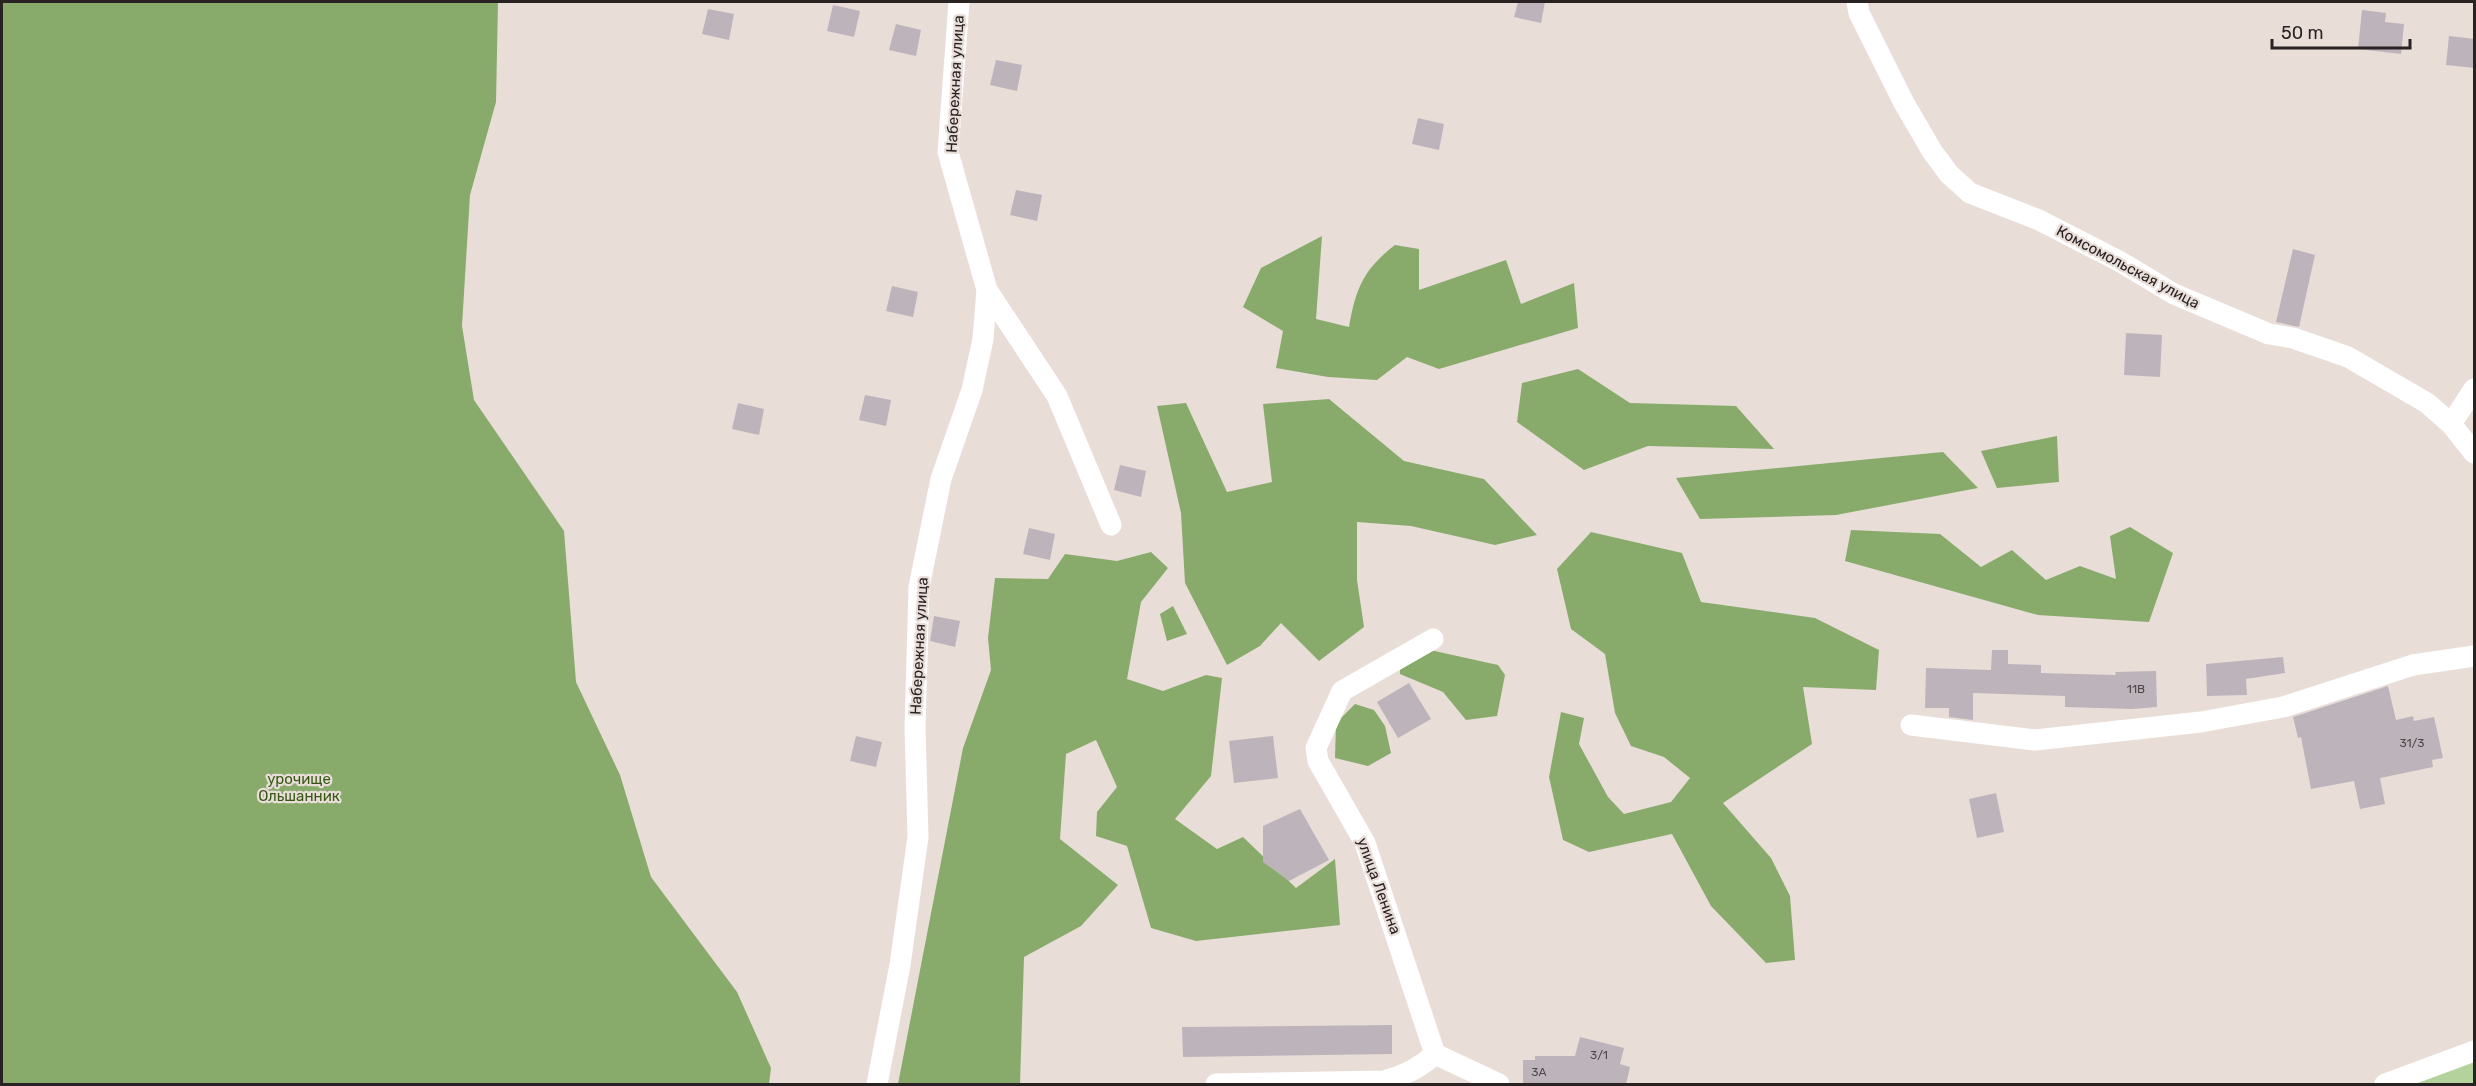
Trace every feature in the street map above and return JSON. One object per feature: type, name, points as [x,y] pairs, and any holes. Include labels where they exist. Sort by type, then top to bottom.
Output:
[{"type":"street","name":"Набережная улица","points":[[877,1084],[900,965],[918,837],[915,728],[919,587],[941,479],[972,390],[983,339],[987,290],[948,152],[959,2]]},
{"type":"street","name":"Комсомольская улица","points":[[1857,2],[1859,14],[1909,113],[1949,174],[1970,193],[2039,220],[2119,261],[2174,294],[2269,334],[2293,338],[2348,357],[2427,403],[2451,424],[2475,453]]},
{"type":"street","points":[[987,290],[1057,396],[1111,525]]},
{"type":"street","points":[[2451,424],[2475,389]]},
{"type":"street","name":"улица Ленина","points":[[1433,639],[1342,691],[1316,748],[1318,761],[1365,843],[1435,1054]]},
{"type":"street","points":[[1911,725],[2035,740],[2201,722],[2283,706],[2413,665],[2475,656]]},
{"type":"street","points":[[2385,1084],[2475,1052]]},
{"type":"street","points":[[1216,1084],[1384,1081],[1402,1076],[1423,1065],[1435,1054],[1499,1084]]},
{"type":"green space","name":"урочище Ольшанник","points":[[2,2],[498,2],[496,102],[470,195],[462,326],[474,400],[564,531],[576,682],[620,775],[651,877],[737,992],[771,1068],[769,1084],[2,1084]]},
{"type":"green space","points":[[1322,236],[1316,319],[1349,327],[1358,291],[1368,272],[1395,245],[1419,249],[1419,290],[1506,260],[1521,304],[1574,283],[1578,328],[1439,369],[1407,357],[1377,380],[1328,377],[1276,368],[1283,331],[1243,307],[1261,268]]},
{"type":"green space","points":[[1578,369],[1630,403],[1736,406],[1774,449],[1648,446],[1584,470],[1517,422],[1522,383]]},
{"type":"green space","points":[[1329,399],[1404,461],[1484,479],[1537,535],[1495,545],[1411,526],[1357,522],[1357,580],[1364,627],[1319,661],[1281,623],[1260,646],[1227,665],[1185,583],[1181,513],[1157,406],[1186,403],[1227,492],[1272,482],[1263,404]]},
{"type":"green space","points":[[2057,436],[2059,482],[1997,488],[1981,451]]},
{"type":"green space","points":[[1943,452],[1978,488],[1836,515],[1700,519],[1676,478]]},
{"type":"green space","points":[[2130,527],[2173,553],[2149,622],[2038,615],[1845,561],[1851,530],[1940,534],[1981,567],[2012,550],[2046,580],[2080,566],[2116,579],[2110,536]]},
{"type":"green space","points":[[1591,532],[1682,553],[1701,602],[1815,618],[1879,650],[1876,690],[1803,687],[1812,744],[1723,803],[1771,858],[1790,896],[1795,960],[1766,963],[1711,906],[1672,834],[1589,852],[1563,840],[1549,777],[1561,712],[1584,718],[1579,744],[1608,797],[1624,814],[1671,802],[1690,778],[1664,757],[1631,746],[1615,713],[1605,654],[1571,629],[1557,569]]},
{"type":"green space","points":[[1151,552],[1168,568],[1141,602],[1127,679],[1163,691],[1206,675],[1222,678],[1211,776],[1175,819],[1217,849],[1243,837],[1296,888],[1335,859],[1340,925],[1196,941],[1151,928],[1127,846],[1096,836],[1097,812],[1117,787],[1096,740],[1066,754],[1060,839],[1118,885],[1081,926],[1024,957],[1020,1084],[898,1084],[963,748],[991,670],[988,638],[995,578],[1048,579],[1065,554],[1117,561]]},
{"type":"green space","points":[[1173,606],[1187,634],[1167,641],[1160,614]]},
{"type":"green space","points":[[1430,650],[1498,665],[1505,675],[1497,716],[1466,720],[1443,692],[1400,674],[1400,662]]},
{"type":"green space","points":[[1355,704],[1374,710],[1385,726],[1391,753],[1368,766],[1335,758],[1336,723]]},
{"type":"green space","points":[[2474,1059],[2474,1084],[2401,1084]]},
{"type":"building","points":[[1518,2],[1545,2],[1541,23],[1514,17]]},
{"type":"building","points":[[833,5],[860,11],[854,37],[827,31]]},
{"type":"building","points":[[708,9],[734,14],[729,40],[702,34]]},
{"type":"building","points":[[2362,10],[2386,13],[2385,22],[2404,24],[2401,54],[2358,49]]},
{"type":"building","points":[[896,24],[921,30],[916,56],[889,50]]},
{"type":"building","points":[[2449,36],[2475,39],[2475,68],[2446,65]]},
{"type":"building","points":[[996,60],[1022,65],[1017,91],[990,85]]},
{"type":"building","points":[[1418,118],[1444,124],[1439,150],[1412,144]]},
{"type":"building","points":[[1016,190],[1042,195],[1037,221],[1010,215]]},
{"type":"building","points":[[2293,249],[2315,255],[2299,327],[2276,322]]},
{"type":"building","points":[[892,286],[918,292],[913,317],[886,311]]},
{"type":"building","points":[[2126,333],[2162,335],[2160,377],[2124,375]]},
{"type":"building","points":[[865,395],[891,400],[886,426],[859,420]]},
{"type":"building","points":[[738,403],[764,409],[759,435],[732,429]]},
{"type":"building","points":[[1120,465],[1146,471],[1141,497],[1114,490]]},
{"type":"building","points":[[1029,528],[1055,534],[1050,560],[1023,554]]},
{"type":"building","points":[[934,616],[960,621],[955,647],[930,641]]},
{"type":"building","points":[[1992,650],[2008,650],[2008,664],[2041,665],[2041,673],[2116,675],[2115,672],[2156,671],[2157,707],[2132,709],[2065,707],[2065,696],[1973,693],[1973,720],[1949,717],[1949,708],[1925,708],[1926,668],[1991,670]]},
{"type":"building","points":[[2283,657],[2285,673],[2246,679],[2247,695],[2207,696],[2206,664]]},
{"type":"building","points":[[1409,683],[1431,719],[1398,738],[1377,702]]},
{"type":"building","points":[[2388,686],[2396,720],[2413,716],[2414,721],[2434,717],[2443,758],[2432,760],[2433,767],[2380,778],[2385,804],[2360,809],[2354,781],[2311,789],[2301,737],[2298,738],[2293,717]]},
{"type":"building","points":[[856,736],[882,742],[876,767],[850,761]]},
{"type":"building","points":[[1273,736],[1278,778],[1234,783],[1229,741]]},
{"type":"building","points":[[1996,793],[2004,832],[1977,838],[1969,799]]},
{"type":"building","points":[[1300,809],[1329,860],[1289,881],[1263,862],[1263,826]]},
{"type":"building","points":[[1392,1025],[1392,1054],[1183,1057],[1182,1027]]},
{"type":"building","points":[[1580,1037],[1624,1048],[1620,1064],[1630,1067],[1626,1084],[1523,1084],[1523,1060],[1535,1060],[1535,1056],[1575,1056]]}]
